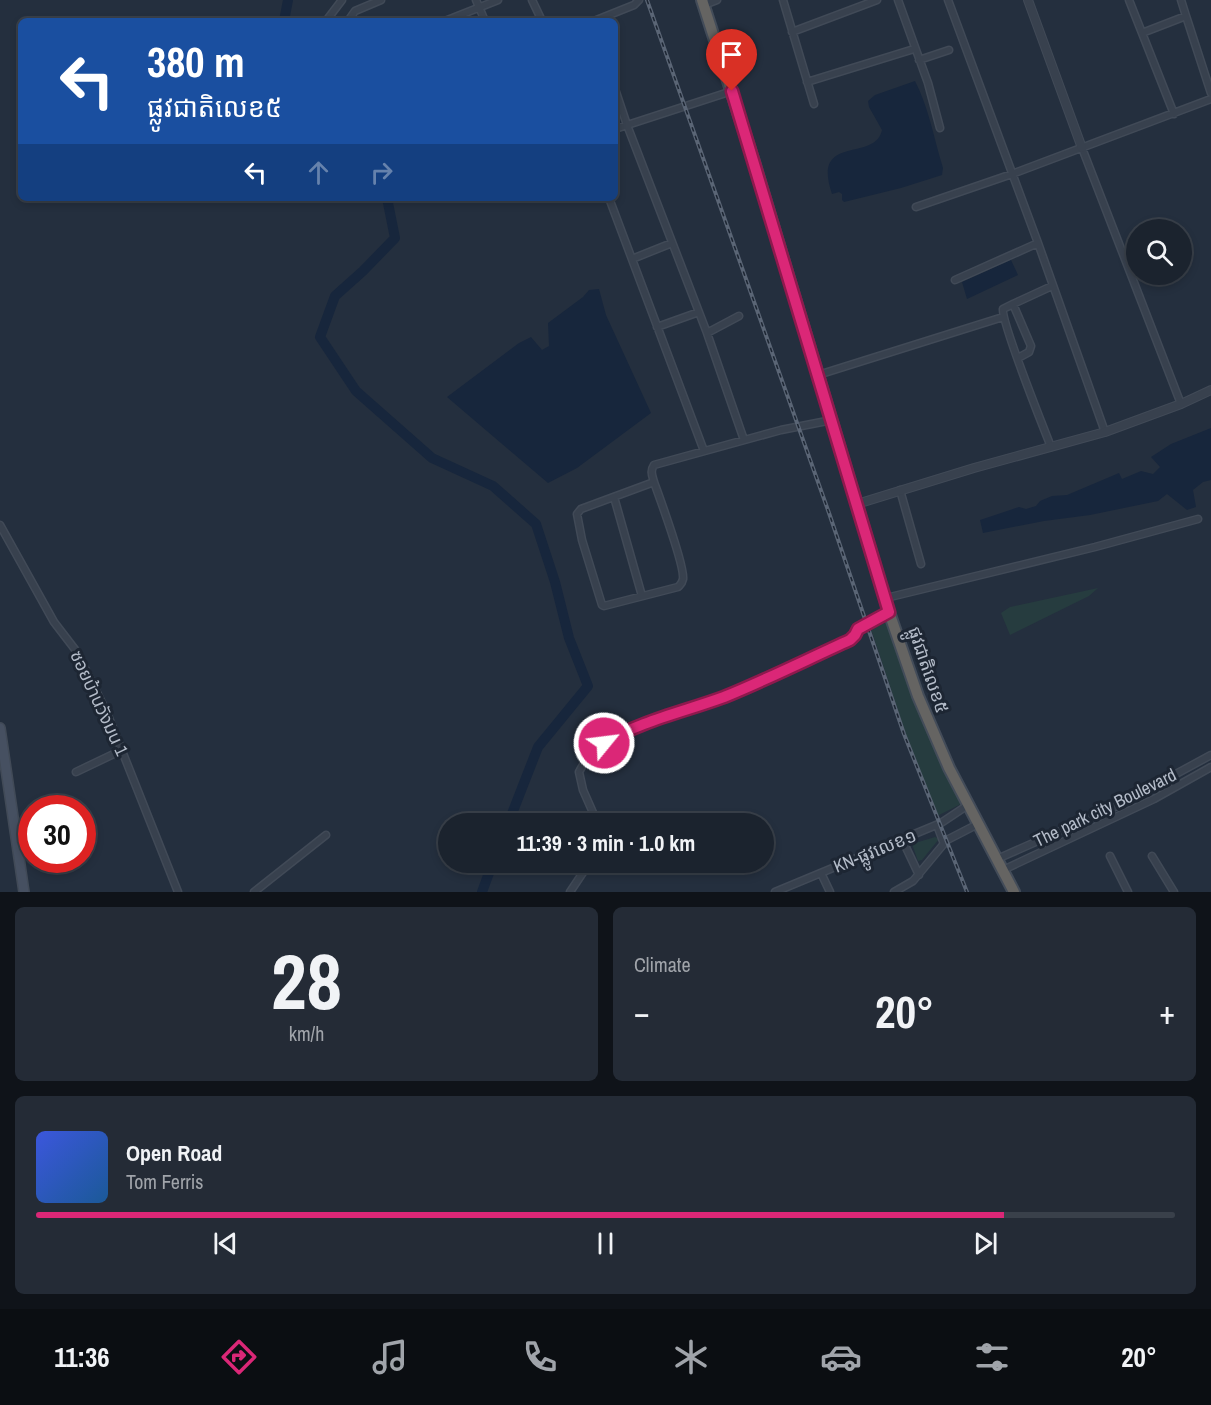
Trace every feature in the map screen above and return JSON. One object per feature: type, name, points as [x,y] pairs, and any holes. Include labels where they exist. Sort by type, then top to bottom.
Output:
[{"type":"highway","name":"ផ្លូវជាតិលេខ៥","points":[[703,2],[889,612],[931,729],[1014,892]]},
{"type":"main road","points":[[0,728],[24,892]]},
{"type":"street","points":[[330,18],[342,0]]},
{"type":"street","points":[[350,18],[355,11],[381,0]]},
{"type":"street","points":[[476,0],[484,18]]},
{"type":"street","points":[[532,0],[541,18]]},
{"type":"street","points":[[602,18],[634,5],[639,0]]},
{"type":"street","points":[[703,2],[717,0]]},
{"type":"street","points":[[783,0],[814,104]]},
{"type":"street","points":[[792,32],[878,0]]},
{"type":"street","points":[[898,0],[928,83],[940,128]]},
{"type":"street","points":[[948,0],[1105,432]]},
{"type":"street","points":[[1029,0],[1082,148],[1181,404]]},
{"type":"street","points":[[1129,0],[1174,114]]},
{"type":"street","points":[[1181,0],[1211,93]]},
{"type":"street","points":[[452,18],[495,1]]},
{"type":"street","points":[[1142,33],[1186,16]]},
{"type":"street","points":[[807,82],[915,49]]},
{"type":"street","points":[[919,60],[950,50]]},
{"type":"street","points":[[618,128],[732,91]]},
{"type":"street","points":[[618,98],[707,333],[744,440]]},
{"type":"street","points":[[916,207],[1012,174],[1211,99]]},
{"type":"street","points":[[610,201],[704,451]]},
{"type":"street","points":[[632,259],[672,243]]},
{"type":"street","points":[[955,280],[1038,243]]},
{"type":"street","points":[[1051,447],[1003,316],[1003,309],[1052,286]]},
{"type":"street","points":[[1013,304],[1031,346],[1029,352],[1018,358]]},
{"type":"street","points":[[657,327],[699,312]]},
{"type":"street","points":[[707,333],[739,316]]},
{"type":"street","points":[[818,375],[1003,316]]},
{"type":"street","points":[[857,504],[1105,432],[1181,404],[1211,390]]},
{"type":"street","points":[[654,482],[580,509],[577,514],[582,540],[602,605],[607,606],[678,587],[683,578],[654,482],[651,469],[654,465],[781,430],[832,420]]},
{"type":"street","points":[[900,490],[921,564]]},
{"type":"street","points":[[614,497],[642,596]]},
{"type":"street","points":[[886,598],[1095,548],[1198,519]]},
{"type":"street","name":"ซอยบ้านวังมน 1","points":[[0,525],[54,622],[77,652],[107,713],[178,892]]},
{"type":"street","points":[[593,813],[583,790],[579,772],[588,757],[604,743],[622,732],[645,723],[727,695],[850,640],[858,629],[889,612]]},
{"type":"street","points":[[76,772],[122,750]]},
{"type":"street","name":"The park city Boulevard","points":[[997,859],[1115,807],[1211,755]]},
{"type":"street","name":"The park city Boulevard","points":[[1003,870],[1154,800],[1211,768]]},
{"type":"street","name":"KN-ផ្លូវលេខ១","points":[[776,892],[939,824],[969,805]]},
{"type":"street","points":[[939,824],[945,842]]},
{"type":"street","points":[[894,892],[907,886],[919,875],[945,842],[978,824]]},
{"type":"street","points":[[254,892],[326,835]]},
{"type":"street","points":[[902,839],[919,875]]},
{"type":"street","points":[[1110,856],[1128,892]]},
{"type":"street","points":[[1152,856],[1174,892]]},
{"type":"street","points":[[570,892],[583,873]]},
{"type":"street","points":[[822,873],[830,892]]},
{"type":"green space","points":[[1098,588],[1089,596],[1010,635],[1001,613],[1010,607]]},
{"type":"green space","points":[[886,622],[917,709],[961,804],[937,816],[914,759],[871,629]]},
{"type":"green space","points":[[935,837],[939,839],[922,860],[918,861],[912,844]]},
{"type":"water","points":[[915,81],[931,124],[943,168],[942,175],[844,202],[839,192],[832,194],[828,175],[830,163],[837,156],[877,140],[882,130],[868,101],[875,95]]},
{"type":"water","points":[[1011,260],[1018,275],[967,299],[962,282]]},
{"type":"water","points":[[599,289],[606,315],[651,413],[577,468],[548,483],[447,397],[519,343],[531,337],[542,350],[549,346],[548,323],[589,290]]},
{"type":"water","points":[[1211,428],[1211,480],[1203,482],[1193,490],[1196,507],[1187,510],[1167,494],[1158,501],[983,533],[980,520],[1019,507],[1026,509],[1036,506],[1040,501],[1052,496],[1067,495],[1119,473],[1122,479],[1141,471],[1153,474],[1160,467],[1151,457],[1171,444]]},
{"type":"waterway","points":[[285,18],[288,0]]},
{"type":"waterway","points":[[388,201],[395,238],[335,296],[320,337],[356,391],[432,458],[493,486],[536,524],[555,582],[569,638],[588,686],[538,747],[512,813]]},
{"type":"waterway","points":[[482,892],[489,873]]},
{"type":"railway","points":[[647,0],[829,513],[904,734],[967,892]]},
{"type":"route","points":[[604,743],[622,732],[645,723],[727,695],[850,640],[858,629],[889,612],[732,91]]}]
